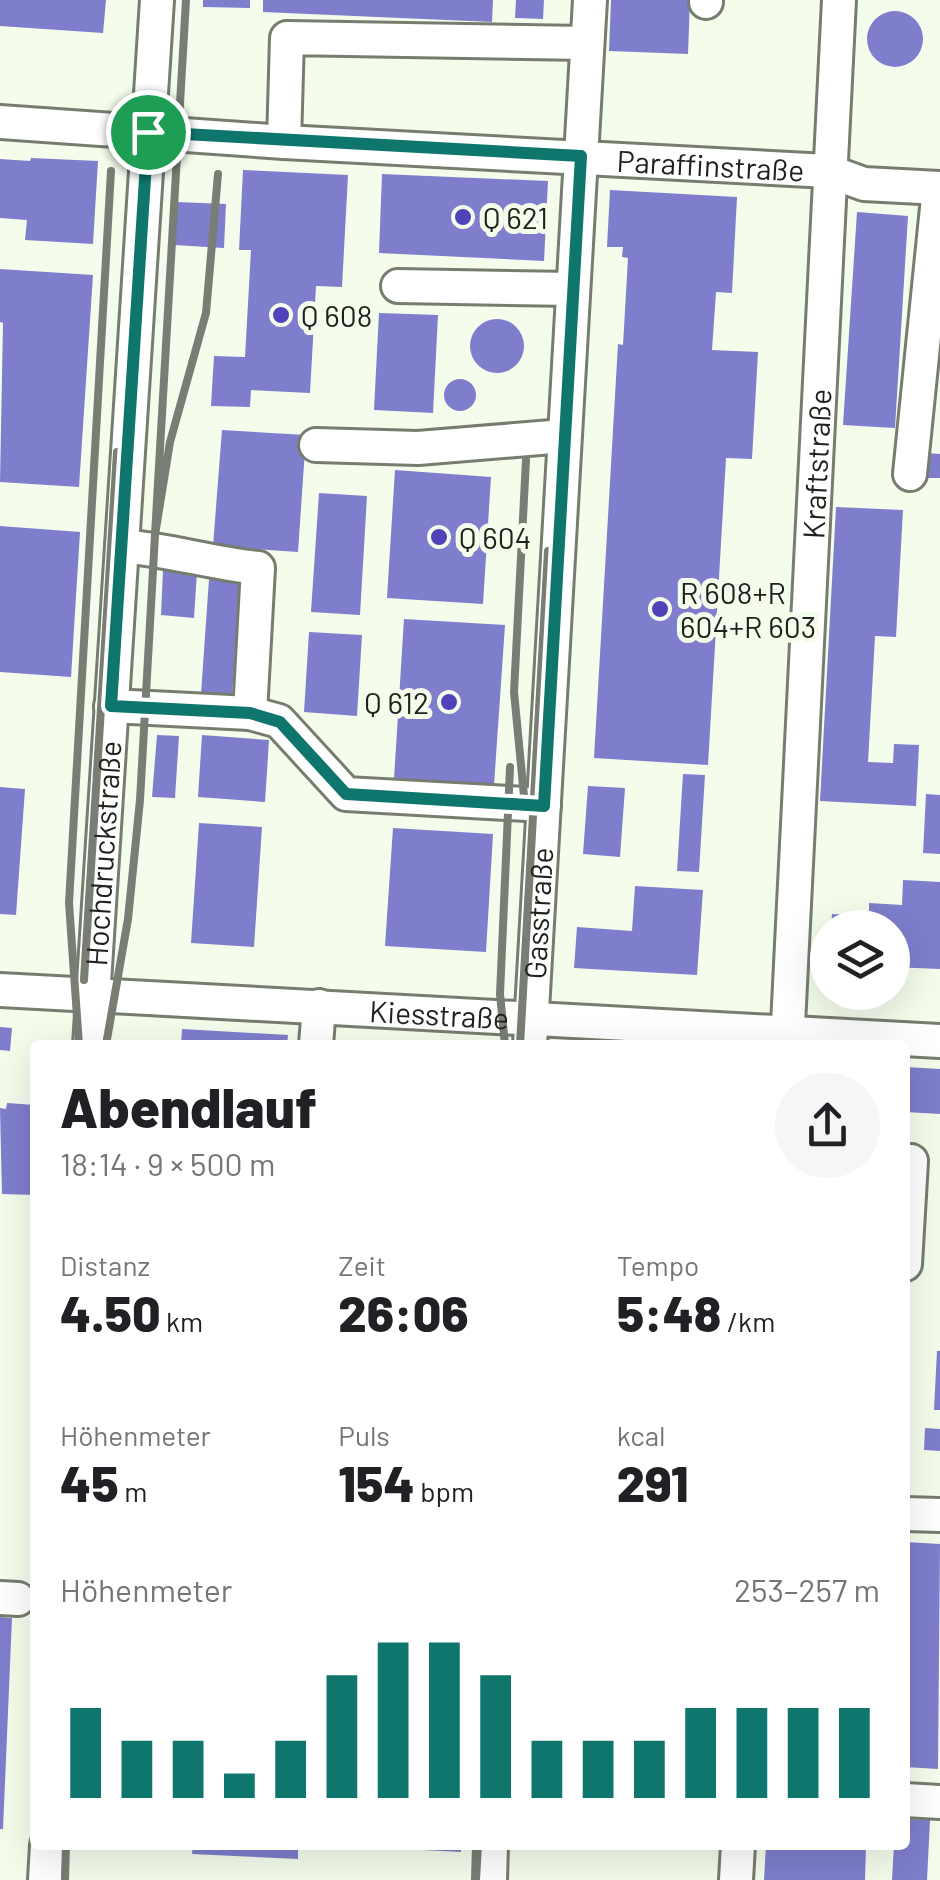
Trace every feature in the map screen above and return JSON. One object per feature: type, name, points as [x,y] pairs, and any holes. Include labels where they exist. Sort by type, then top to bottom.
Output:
[{"type":"street","name":"Hochdruckstraße","points":[[90,1040],[157,0]]},
{"type":"street","name":"Gasstraße","points":[[530,1031],[590,0]]},
{"type":"street","name":"Kraftstraße","points":[[787,1038],[839,0]]},
{"type":"street","points":[[284,142],[287,38],[587,42]]},
{"type":"street","name":"Paraffinstraße","points":[[0,122],[284,142],[828,171],[864,184],[940,188]]},
{"type":"street","points":[[910,474],[940,188]]},
{"type":"street","points":[[398,286],[573,289]]},
{"type":"street","points":[[316,445],[418,448],[564,436]]},
{"type":"street","points":[[122,546],[176,552],[202,562],[258,568],[250,713]]},
{"type":"street","points":[[111,706],[250,713],[280,722],[346,794],[544,806]]},
{"type":"street","name":"Kiesstraße","points":[[0,990],[318,1006],[530,1031],[889,1040]]},
{"type":"street","points":[[316,1040],[318,1006]]},
{"type":"street","name":"Kiesstraße","points":[[910,1040],[940,1041]]},
{"type":"street","points":[[910,1191],[912,1162]]},
{"type":"street","points":[[910,1514],[940,1515]]},
{"type":"street","points":[[910,1800],[940,1802]]},
{"type":"street","points":[[45,1880],[47,1850]]},
{"type":"street","points":[[490,1880],[492,1850]]},
{"type":"street","points":[[736,1880],[738,1850]]},
{"type":"building","points":[[0,0],[106,0],[103,33],[0,26]]},
{"type":"building","points":[[203,0],[250,0],[250,8],[203,7]]},
{"type":"building","points":[[263,0],[493,0],[492,22],[263,12]]},
{"type":"building","points":[[516,0],[544,0],[543,19],[515,18]]},
{"type":"building","points":[[611,0],[690,0],[688,54],[609,51]]},
{"type":"building","points":[[895,11],[915,19],[923,39],[915,59],[895,67],[875,59],[867,39],[875,19]]},
{"type":"building","points":[[0,159],[98,161],[93,244],[25,240],[27,220],[0,218]]},
{"type":"building","name":"Q 608","points":[[243,170],[348,175],[342,287],[316,286],[310,393],[251,390],[250,407],[211,406],[214,356],[245,357],[251,250],[239,250]]},
{"type":"building","name":"Q 621","points":[[382,174],[548,181],[544,261],[379,253]]},
{"type":"building","name":"R 608+R 604+R 603","points":[[610,190],[737,197],[732,293],[716,292],[712,350],[758,352],[752,459],[726,458],[708,765],[594,758],[618,344],[623,345],[628,258],[622,257],[623,247],[607,247]]},
{"type":"building","points":[[177,202],[226,204],[224,248],[174,245]]},
{"type":"building","points":[[857,212],[908,216],[895,428],[843,425]]},
{"type":"building","points":[[0,269],[93,275],[79,487],[0,482]]},
{"type":"building","points":[[379,313],[438,315],[433,413],[374,410]]},
{"type":"building","points":[[497,319],[516,327],[524,346],[516,365],[497,373],[478,365],[470,346],[478,327]]},
{"type":"building","points":[[460,379],[471,384],[476,395],[471,406],[460,411],[449,406],[444,395],[449,384]]},
{"type":"building","points":[[222,430],[306,435],[298,552],[213,546]]},
{"type":"building","points":[[928,453],[940,454],[940,478],[927,478]]},
{"type":"building","name":"Q 604","points":[[395,470],[491,477],[483,604],[387,598]]},
{"type":"building","points":[[319,493],[367,496],[360,615],[311,612]]},
{"type":"building","points":[[836,507],[903,510],[896,637],[875,636],[868,762],[893,763],[894,744],[919,745],[916,806],[820,801]]},
{"type":"building","points":[[0,526],[80,532],[71,677],[0,672]]},
{"type":"building","points":[[163,570],[197,572],[194,618],[161,615]]},
{"type":"building","points":[[209,579],[240,581],[232,696],[201,694]]},
{"type":"building","name":"Q 612","points":[[404,619],[505,625],[494,785],[394,779]]},
{"type":"building","points":[[309,632],[362,635],[357,716],[304,712]]},
{"type":"building","points":[[157,735],[179,736],[175,798],[152,797]]},
{"type":"building","points":[[202,735],[269,740],[265,802],[198,797]]},
{"type":"building","points":[[683,774],[705,775],[699,872],[677,871]]},
{"type":"building","points":[[588,786],[625,788],[620,857],[583,854]]},
{"type":"building","points":[[0,787],[25,789],[16,915],[0,914]]},
{"type":"building","points":[[926,794],[940,795],[940,854],[923,853]]},
{"type":"building","points":[[199,823],[262,827],[254,947],[191,943]]},
{"type":"building","points":[[393,828],[493,834],[486,952],[385,946]]},
{"type":"building","points":[[903,880],[940,882],[940,969],[910,968],[910,910],[869,910],[869,903],[902,905]]},
{"type":"building","points":[[635,886],[703,890],[697,975],[574,968],[577,927],[632,931]]},
{"type":"building","points":[[0,1027],[12,1028],[10,1051],[0,1050]]},
{"type":"building","points":[[182,1029],[288,1035],[288,1040],[181,1040]]},
{"type":"building","points":[[910,1067],[940,1069],[940,1114],[910,1112]]},
{"type":"building","points":[[7,1103],[30,1105],[30,1195],[2,1194],[0,1108],[6,1109]]},
{"type":"building","points":[[937,1351],[940,1410],[934,1410]]},
{"type":"building","points":[[925,1428],[940,1429],[940,1451],[924,1450]]},
{"type":"building","points":[[910,1542],[940,1544],[938,1769],[910,1767]]},
{"type":"building","points":[[0,1617],[12,1618],[3,1829],[0,1829]]},
{"type":"building","points":[[910,1819],[930,1820],[927,1880],[892,1880],[894,1850],[910,1850]]},
{"type":"building","points":[[192,1850],[298,1850],[298,1859],[192,1854]]},
{"type":"building","points":[[766,1850],[866,1850],[865,1880],[764,1880]]},
{"type":"railway","points":[[186,0],[155,535],[170,442],[206,313],[218,174]]},
{"type":"railway","points":[[79,1040],[69,903],[111,171]]},
{"type":"railway","points":[[84,980],[117,452]]},
{"type":"railway","points":[[524,796],[514,692],[526,460]]},
{"type":"railway","points":[[107,1040],[128,919],[140,800],[155,535]]},
{"type":"railway","points":[[520,1040],[548,551]]},
{"type":"railway","points":[[505,1040],[500,994],[510,767]]},
{"type":"railway","points":[[65,1880],[66,1850]]},
{"type":"railway","points":[[476,1880],[478,1850]]},
{"type":"place","name":"Q 621","points":[[463,217]]},
{"type":"place","name":"Q 608","points":[[281,315]]},
{"type":"place","name":"Q 604","points":[[439,537]]},
{"type":"place","name":"R 608+R 604+R 603","points":[[660,609]]},
{"type":"place","name":"Q 612","points":[[449,702]]},
{"type":"route","points":[[148,132],[581,156],[544,806],[346,794],[280,722],[250,713],[111,706],[148,132]]}]
